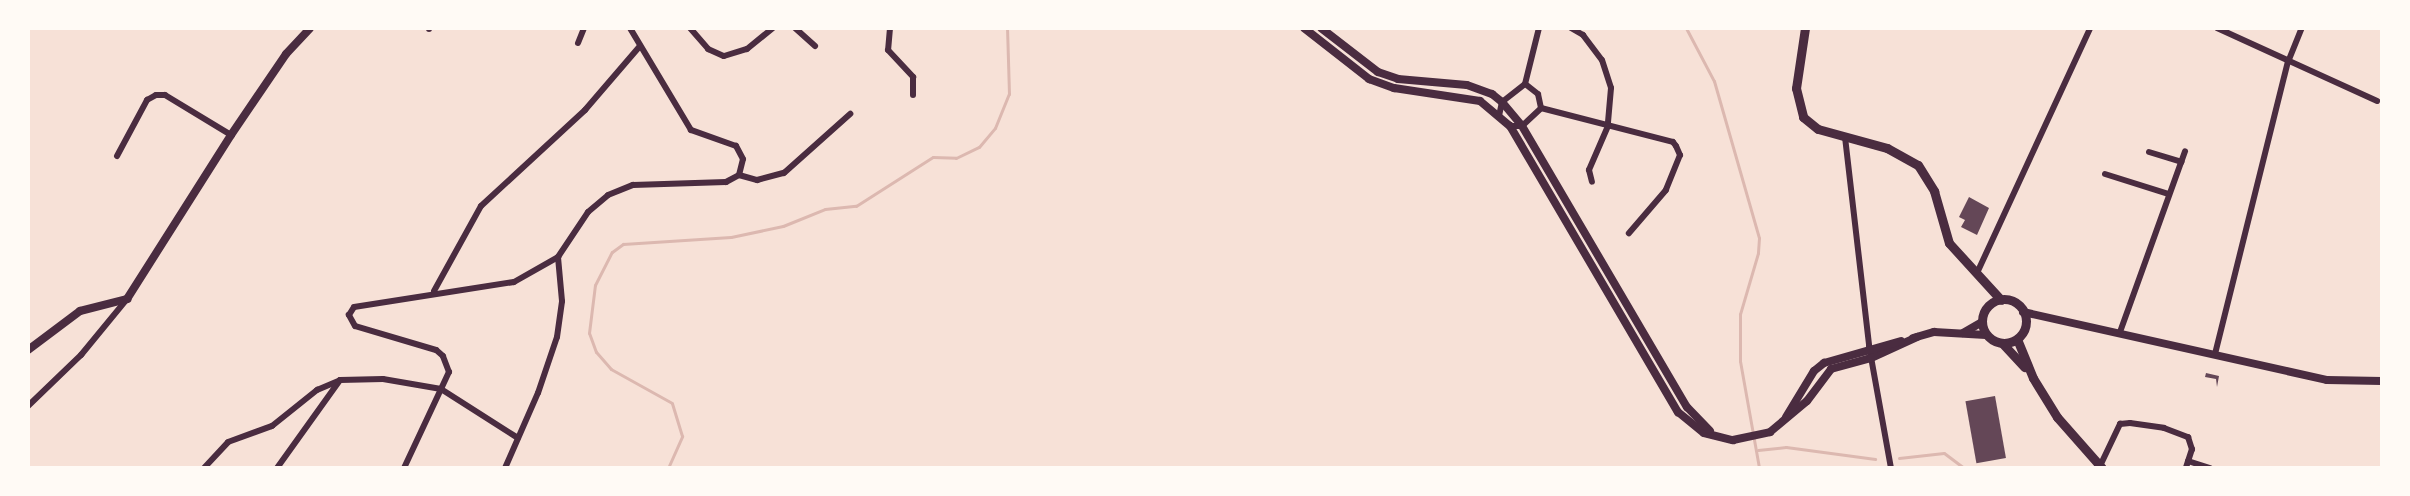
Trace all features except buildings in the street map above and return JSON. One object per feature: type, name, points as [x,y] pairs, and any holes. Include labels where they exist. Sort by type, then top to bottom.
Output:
[{"type":"main road","points":[[1805,28],[1797,104],[1810,124],[1904,155],[1918,165],[1934,192],[1949,243],[1977,273],[1996,302]]},
{"type":"main road","points":[[1996,302],[2014,303],[2024,316]]},
{"type":"main road","points":[[1996,302],[1982,322],[1986,335],[2002,343],[2033,378]]},
{"type":"main road","points":[[2024,316],[2039,316],[2120,332],[2327,380],[2382,381]]},
{"type":"main road","points":[[2024,316],[2016,339],[2033,378],[2057,417],[2101,467]]},
{"type":"main road","points":[[2002,343],[2016,339]]},
{"type":"street","points":[[28,406],[81,355],[127,299],[231,135],[286,54],[310,28]]},
{"type":"street","points":[[578,43],[584,28]]},
{"type":"street","points":[[630,28],[691,130],[736,146],[743,159],[739,175]]},
{"type":"street","points":[[690,28],[708,49],[724,56],[747,49],[773,28]]},
{"type":"street","points":[[795,28],[814,46]]},
{"type":"street","points":[[890,28],[888,50],[913,77],[913,95]]},
{"type":"street","points":[[1304,28],[1369,79],[1394,88],[1480,101],[1510,126],[1686,422],[1719,436],[1747,440],[1770,432],[1782,423],[1807,401],[1831,369],[1934,332],[1986,335]]},
{"type":"street","points":[[1321,28],[1378,72],[1398,79],[1467,85],[1491,94],[1502,102],[1522,126],[1687,407],[1706,429],[1719,436]]},
{"type":"street","points":[[1499,116],[1502,102],[1525,84],[1539,28]]},
{"type":"street","points":[[1571,28],[1583,35],[1602,60],[1611,88],[1608,126],[1590,164],[1592,182]]},
{"type":"street","points":[[1977,273],[2090,28]]},
{"type":"street","points":[[2217,28],[2377,101]]},
{"type":"street","points":[[2215,354],[2289,62],[2302,28]]},
{"type":"street","points":[[434,291],[481,206],[585,110],[640,46]]},
{"type":"street","points":[[1525,84],[1538,94],[1541,108]]},
{"type":"street","points":[[117,156],[147,100],[156,95],[165,95],[231,135]]},
{"type":"street","points":[[1510,126],[1522,126],[1541,108]]},
{"type":"street","points":[[1541,108],[1673,142],[1680,155],[1666,190],[1629,232]]},
{"type":"street","points":[[404,468],[441,388],[448,380],[448,364],[436,350],[355,326],[349,318],[350,311],[358,305],[434,291],[514,282],[558,257],[588,212],[609,195],[633,185],[726,182],[739,175],[757,180],[784,173],[850,114]]},
{"type":"street","points":[[1845,137],[1870,354],[1891,468]]},
{"type":"street","points":[[2120,332],[2185,151]]},
{"type":"street","points":[[2149,152],[2181,162]]},
{"type":"street","points":[[2105,174],[2169,194]]},
{"type":"street","points":[[515,468],[506,466],[557,338],[562,301],[558,257]]},
{"type":"street","points":[[28,350],[80,310],[127,299]]},
{"type":"street","points":[[1961,334],[1982,322]]},
{"type":"street","points":[[204,468],[228,442],[272,426],[317,390],[340,380],[383,379],[441,388],[518,438]]},
{"type":"street","points":[[277,468],[340,380]]},
{"type":"street","points":[[2101,467],[2120,424],[2130,423],[2183,433],[2191,444],[2187,464],[2210,468]]},
{"type":"waterway","points":[[668,468],[682,436],[672,403],[611,369],[596,352],[589,333],[595,285],[612,252],[623,244],[731,237],[783,226],[825,209],[856,206],[933,157],[956,158],[979,147],[995,128],[1009,94],[1007,28]]},
{"type":"waterway","points":[[1686,28],[1714,81],[1759,238],[1758,253],[1740,314],[1740,361],[1759,468]]},
{"type":"waterway","points":[[1758,450],[1786,447],[1875,459]]},
{"type":"waterway","points":[[1899,458],[1944,453],[1964,468]]}]
